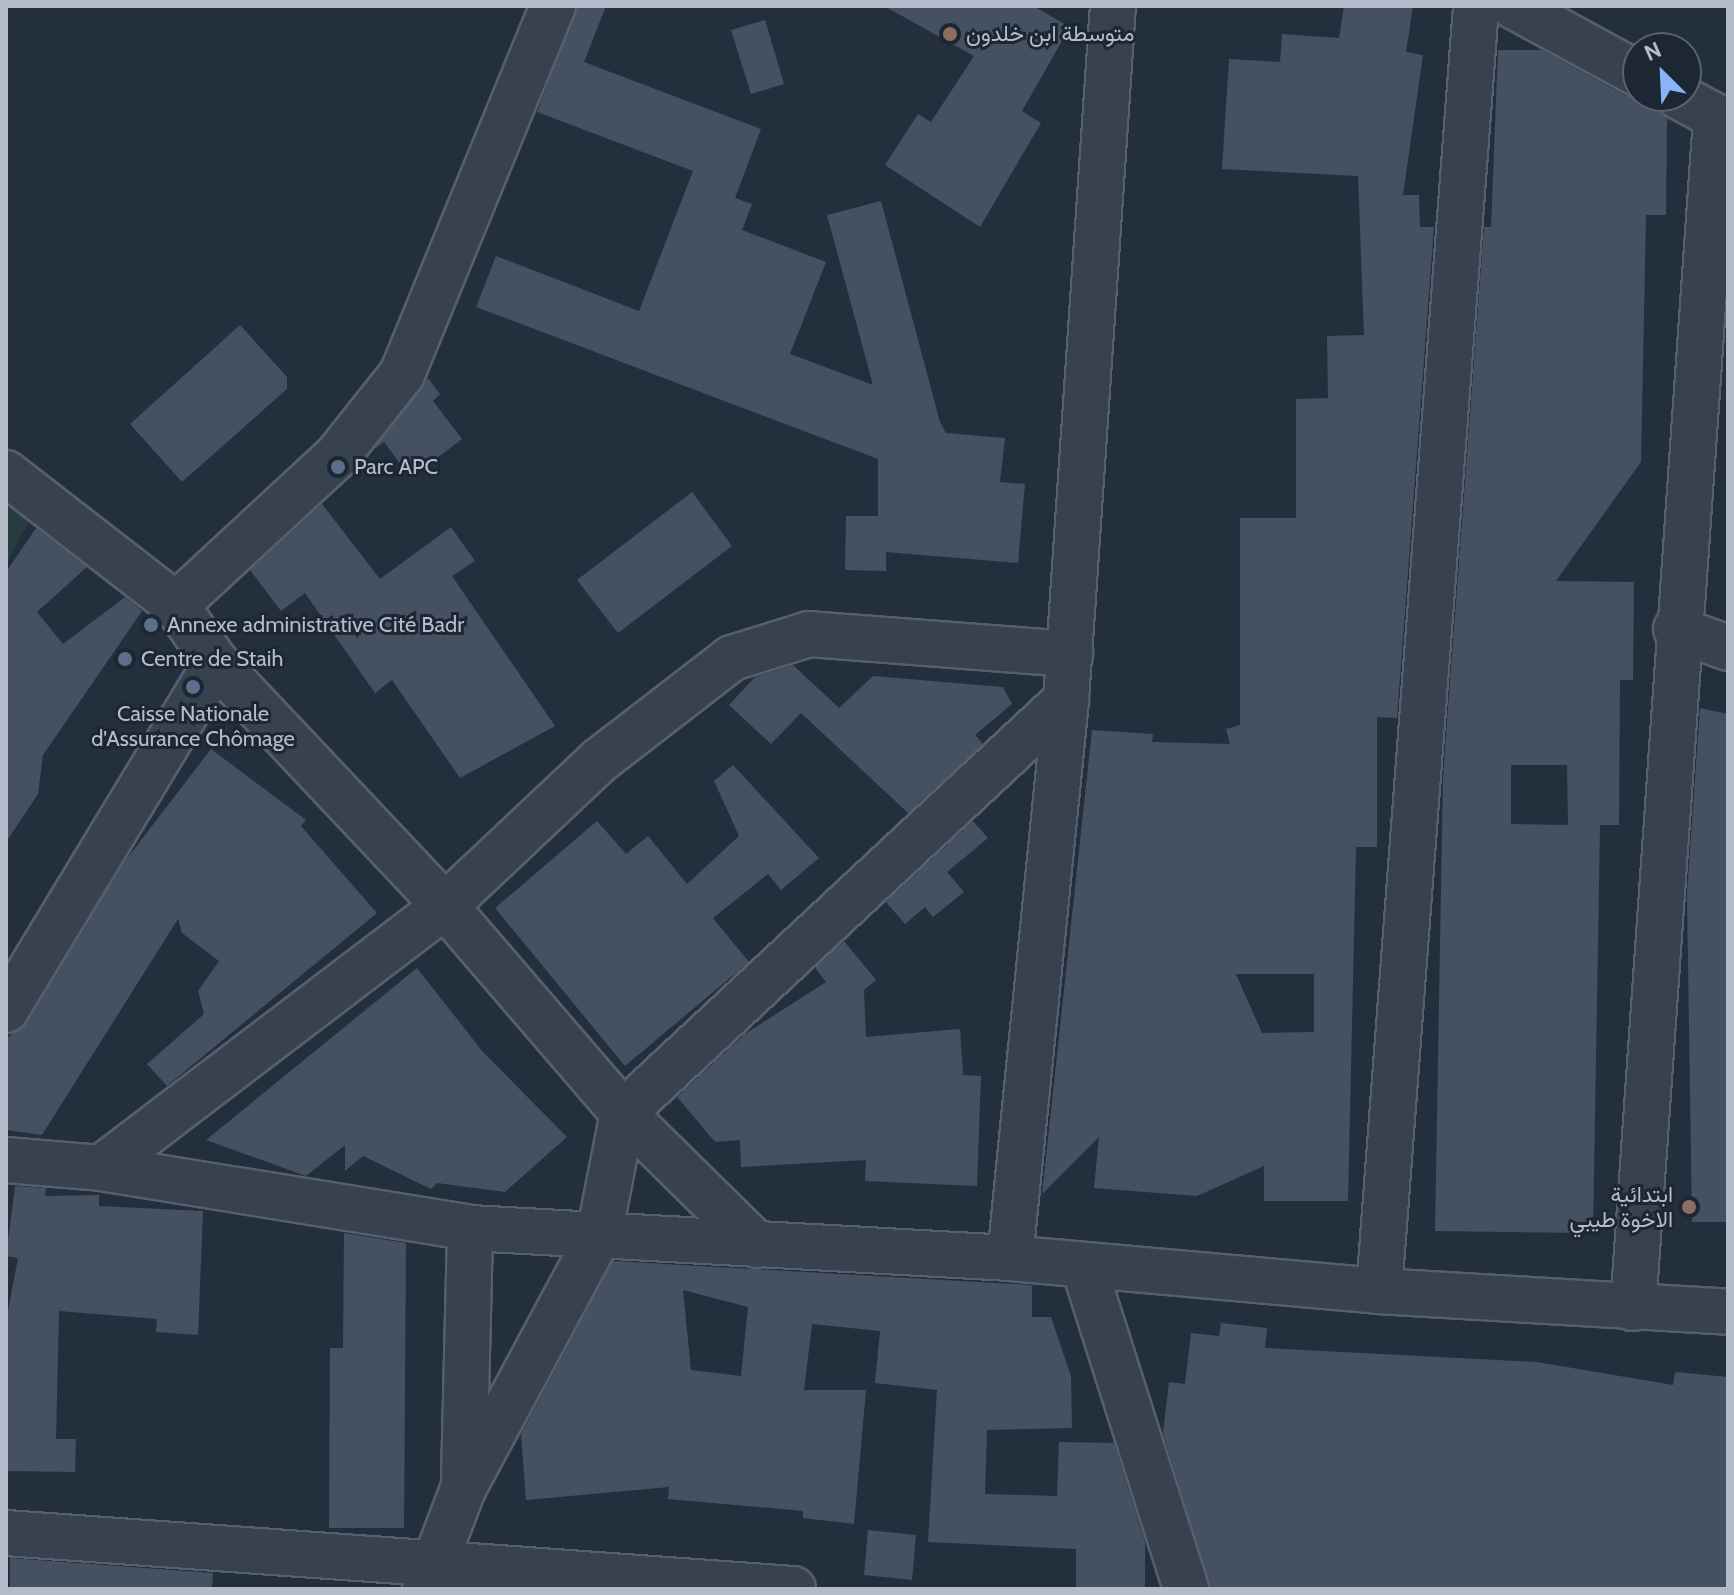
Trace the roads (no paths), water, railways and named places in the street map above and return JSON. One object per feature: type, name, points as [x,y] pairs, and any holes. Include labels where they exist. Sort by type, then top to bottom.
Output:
[{"type":"street","points":[[176,605],[337,456],[402,374],[553,6]]},
{"type":"street","points":[[1010,1258],[1070,654],[1113,6]]},
{"type":"street","points":[[1379,1291],[1476,6]]},
{"type":"street","points":[[1513,6],[1622,65]]},
{"type":"street","points":[[1633,1308],[1676,629],[1722,120],[1702,109]]},
{"type":"street","points":[[6,473],[176,605],[216,663],[445,906],[623,1113],[757,1245]]},
{"type":"street","points":[[1676,629],[1728,648]]},
{"type":"street","points":[[101,1168],[445,906],[600,760],[732,658],[809,634],[1070,654]]},
{"type":"street","points":[[6,1010],[216,663]]},
{"type":"street","points":[[432,1577],[463,1489],[599,1235],[623,1113],[1066,700]]},
{"type":"street","points":[[6,1160],[101,1168],[470,1228],[1010,1258],[1379,1291],[1728,1312]]},
{"type":"street","points":[[463,1489],[470,1228]]},
{"type":"street","points":[[1084,1267],[1186,1589]]},
{"type":"street","points":[[6,1533],[432,1577],[793,1589]]},
{"type":"place","name":"متوسطة ابن خلدون","points":[[950,34]]},
{"type":"place","name":"Parc APC","points":[[338,467]]},
{"type":"place","name":"Annexe administrative Cité Badr","points":[[151,625]]},
{"type":"place","name":"Centre de Staih","points":[[125,659]]},
{"type":"place","name":"Caisse Nationale d'Assurance Chômage","points":[[193,687]]},
{"type":"place","name":"ابتدائية الاخوة طيبي","points":[[1689,1207]]}]
